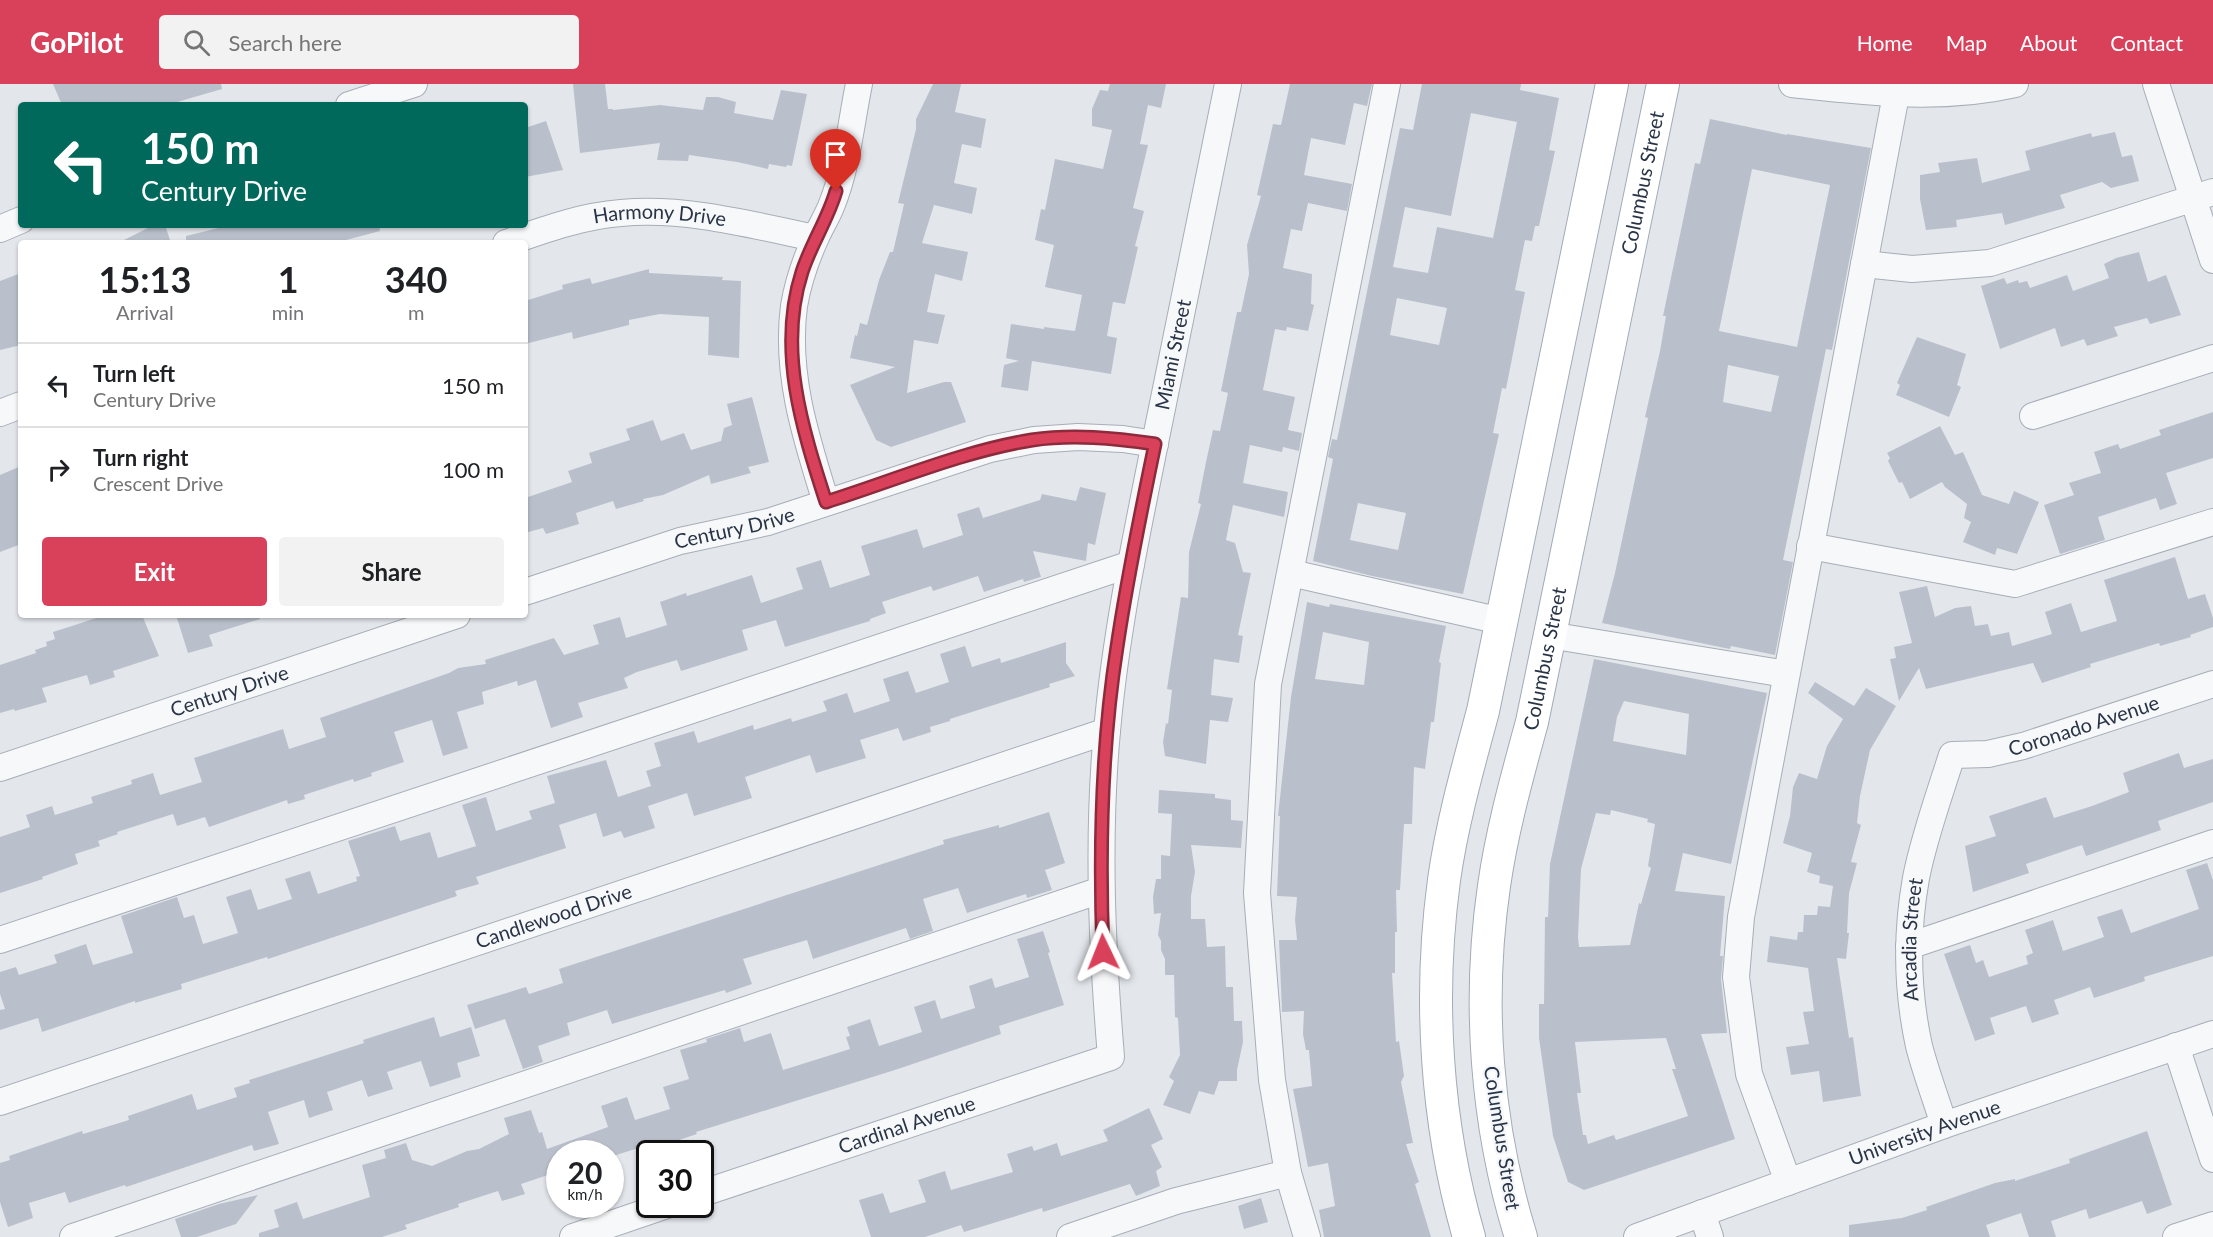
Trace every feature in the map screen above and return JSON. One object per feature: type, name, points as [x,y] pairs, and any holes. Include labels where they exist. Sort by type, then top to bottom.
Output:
[{"type":"main road","points":[[1469,1237],[1453,1170],[1443,1109],[1436,1033],[1437,957],[1444,880],[1456,816],[1483,711],[1612,84]]},
{"type":"main road","name":"Columbus Street","points":[[1521,1237],[1501,1160],[1492,1103],[1486,1031],[1487,959],[1494,887],[1506,816],[1532,722],[1663,84]]},
{"type":"street","points":[[358,102],[414,84]]},
{"type":"street","points":[[826,502],[803,431],[795,386],[792,343],[794,306],[802,273],[815,238],[832,204],[840,177],[859,84]]},
{"type":"street","name":"Miami Street","points":[[1111,1057],[1104,973],[1101,818],[1116,648],[1228,84]]},
{"type":"street","points":[[1307,1237],[1288,1173],[1272,1080],[1257,893],[1268,684],[1387,84]]},
{"type":"street","points":[[1792,84],[1949,94],[2015,84]]},
{"type":"street","points":[[2156,84],[2203,195],[2213,260]]},
{"type":"street","points":[[1788,1182],[1749,1074],[1736,977],[1741,917],[1897,89]]},
{"type":"street","points":[[1864,264],[1912,269],[1990,263],[2203,195]]},
{"type":"street","name":"Harmony Drive","points":[[515,240],[571,221],[620,213],[663,211],[707,216],[815,238]]},
{"type":"street","points":[[0,229],[18,221]]},
{"type":"street","points":[[2033,416],[2213,358]]},
{"type":"street","points":[[0,413],[18,406]]},
{"type":"street","name":"Century Drive","points":[[528,591],[680,541],[768,522],[990,449],[1034,440],[1078,437],[1123,439],[1155,444]]},
{"type":"street","points":[[1810,546],[2015,584],[2213,522]]},
{"type":"street","points":[[0,940],[1131,564]]},
{"type":"street","points":[[1291,573],[1501,621]]},
{"type":"street","name":"Century Drive","points":[[0,768],[448,618]]},
{"type":"street","points":[[1550,635],[1786,674]]},
{"type":"street","name":"Coronado Avenue","points":[[1952,755],[1988,754],[2023,746],[2213,684]]},
{"type":"street","name":"Candlewood Drive","points":[[0,1102],[1107,731]]},
{"type":"street","name":"Arcadia Street","points":[[1944,1125],[1920,1047],[1911,1000],[1909,946],[1910,918],[1916,877],[1952,755]]},
{"type":"street","points":[[1909,946],[2213,843]]},
{"type":"street","points":[[74,1237],[1101,890]]},
{"type":"street","name":"University Avenue","points":[[1637,1237],[1706,1225],[1788,1182],[1944,1125],[2213,1034]]},
{"type":"street","points":[[2176,1046],[2213,1159]]},
{"type":"street","name":"Cardinal Avenue","points":[[714,1189],[1111,1057]]},
{"type":"street","points":[[1070,1237],[1176,1201],[1288,1173]]},
{"type":"street","points":[[573,1237],[636,1227],[649,1218]]},
{"type":"street","points":[[2176,1237],[2213,1225]]},
{"type":"building","points":[[53,84],[221,84],[222,89],[177,102],[61,102]]},
{"type":"building","points":[[573,84],[605,84],[608,109],[613,110],[660,105],[703,110],[706,97],[718,97],[736,102],[734,113],[773,120],[781,90],[807,94],[792,166],[769,164],[768,169],[689,155],[688,161],[657,160],[660,143],[580,153]]},
{"type":"building","points":[[933,84],[961,84],[955,112],[986,119],[981,148],[962,144],[954,183],[977,188],[972,214],[934,205],[922,243],[968,252],[962,281],[935,274],[927,312],[945,315],[938,344],[914,340],[907,393],[951,382],[966,422],[891,447],[876,440],[850,385],[895,367],[850,358],[855,335],[857,336],[860,323],[867,325],[879,280],[890,252],[893,252],[904,204],[898,203],[916,129],[916,119]]},
{"type":"building","points":[[1110,84],[1166,84],[1161,108],[1148,105],[1140,144],[1148,145],[1133,208],[1144,211],[1135,246],[1138,247],[1125,304],[1113,302],[1107,336],[1117,338],[1111,374],[1032,361],[1028,391],[1001,387],[1004,365],[1019,361],[1006,358],[1011,324],[1075,331],[1082,295],[1045,287],[1054,245],[1035,240],[1041,209],[1045,210],[1055,159],[1103,169],[1112,130],[1092,126],[1092,109],[1100,90],[1108,91]]},
{"type":"building","points":[[1290,84],[1372,84],[1367,106],[1354,103],[1345,145],[1311,138],[1304,175],[1352,184],[1347,211],[1308,203],[1302,231],[1291,229],[1283,268],[1312,274],[1311,304],[1314,305],[1308,331],[1287,327],[1286,331],[1275,329],[1263,390],[1295,397],[1288,430],[1302,433],[1299,451],[1283,447],[1282,452],[1250,445],[1243,483],[1288,492],[1284,517],[1233,505],[1226,540],[1235,543],[1243,572],[1251,573],[1238,635],[1243,636],[1239,663],[1214,659],[1211,695],[1233,698],[1228,722],[1210,720],[1206,764],[1165,756],[1163,742],[1166,723],[1168,724],[1172,690],[1167,689],[1181,597],[1188,598],[1189,552],[1201,504],[1198,503],[1206,462],[1213,430],[1220,431],[1228,393],[1221,391],[1237,312],[1241,312],[1249,274],[1247,245],[1261,196],[1257,195],[1273,124],[1281,125]]},
{"type":"building","points":[[1422,84],[1521,84],[1520,90],[1559,98],[1549,150],[1555,151],[1539,226],[1535,226],[1532,241],[1525,240],[1515,290],[1525,292],[1506,389],[1502,388],[1493,433],[1499,434],[1463,594],[1372,576],[1313,561],[1333,459],[1328,457],[1332,439],[1337,440],[1400,128],[1413,130]],"holes":[[[1471,113],[1517,122],[1493,238],[1437,227],[1428,273],[1393,267],[1405,207],[1451,216]],[[1397,298],[1447,308],[1439,345],[1390,335]],[[1358,503],[1406,513],[1398,550],[1350,540]]]},
{"type":"building","points":[[1710,119],[1787,135],[1871,148],[1832,350],[1826,349],[1783,560],[1793,562],[1775,655],[1731,646],[1730,649],[1602,623],[1648,418],[1645,417],[1660,351],[1666,316],[1663,316],[1695,163],[1700,164]],"holes":[[[1752,169],[1830,185],[1797,347],[1719,331]],[[1728,365],[1779,376],[1771,412],[1723,402]]]},
{"type":"building","points":[[546,121],[563,170],[528,176],[528,127]]},
{"type":"building","points":[[2115,132],[2122,157],[2132,155],[2139,181],[2111,188],[2102,182],[2060,195],[2065,208],[2005,225],[2002,213],[1956,220],[1957,227],[1926,230],[1920,199],[1920,175],[1940,172],[1938,163],[1977,158],[1982,183],[2030,170],[2025,151],[2091,133],[2092,137]]},
{"type":"building","points":[[148,228],[166,228],[170,240],[124,240]]},
{"type":"building","points":[[219,228],[380,228],[380,231],[346,240],[186,240],[186,236]]},
{"type":"building","points":[[2139,252],[2148,282],[2166,275],[2181,315],[2150,324],[2147,318],[2114,327],[2118,336],[2087,346],[2084,339],[2061,347],[2055,328],[2000,349],[1981,286],[2004,278],[2007,284],[2018,280],[2019,283],[2027,281],[2030,288],[2067,275],[2073,291],[2109,278],[2104,264]]},
{"type":"building","points":[[649,269],[649,273],[723,277],[722,280],[741,281],[739,358],[708,355],[709,317],[660,314],[629,320],[629,325],[573,339],[572,332],[528,343],[528,300],[563,289],[562,285],[590,278],[592,284]]},
{"type":"building","points":[[18,274],[18,346],[0,350],[0,281]]},
{"type":"building","points":[[1917,337],[1966,354],[1957,385],[1961,387],[1949,417],[1896,395],[1900,385],[1897,383]]},
{"type":"building","points":[[752,397],[769,462],[748,467],[751,473],[711,484],[709,475],[663,495],[643,499],[644,501],[616,509],[613,501],[576,513],[579,524],[546,534],[543,528],[528,532],[528,497],[572,482],[568,471],[592,463],[589,453],[630,440],[626,429],[653,420],[661,441],[684,433],[691,450],[721,441],[724,428],[732,425],[727,404]]},
{"type":"building","points":[[2213,412],[2213,458],[2166,473],[2177,504],[2160,510],[2156,498],[2098,517],[2105,540],[2060,554],[2044,505],[2074,495],[2069,483],[2101,473],[2094,452],[2118,444],[2120,449],[2161,435],[2159,430]]},
{"type":"building","points":[[1940,426],[1955,455],[1963,452],[1982,495],[2009,504],[2014,491],[2039,502],[2017,554],[1997,548],[1995,555],[1963,542],[1971,522],[1964,518],[1967,504],[1942,482],[1910,499],[1902,482],[1899,483],[1888,461],[1890,458],[1887,453]]},
{"type":"building","points":[[18,467],[18,545],[0,552],[0,475]]},
{"type":"building","points":[[1080,487],[1106,493],[1095,545],[1088,543],[1086,561],[1033,551],[1041,577],[1024,582],[1023,579],[984,592],[978,576],[933,591],[931,586],[882,602],[886,613],[870,621],[785,647],[776,620],[742,630],[748,650],[681,671],[677,660],[637,672],[624,678],[628,688],[578,703],[583,717],[551,728],[536,680],[518,686],[517,681],[482,692],[484,704],[457,712],[468,748],[443,756],[432,720],[394,732],[404,762],[371,773],[372,776],[354,782],[353,779],[304,795],[305,799],[288,804],[287,800],[209,827],[205,817],[177,826],[173,814],[117,832],[118,834],[98,841],[100,846],[75,854],[78,864],[42,877],[43,879],[0,893],[0,837],[30,827],[26,815],[52,806],[55,815],[93,803],[91,797],[132,784],[131,780],[153,773],[160,795],[202,782],[194,758],[283,729],[289,749],[326,737],[320,718],[458,668],[486,664],[485,660],[554,638],[564,655],[599,644],[593,625],[620,617],[626,638],[667,625],[660,602],[686,593],[687,596],[752,575],[761,603],[803,589],[796,568],[821,560],[830,588],[870,575],[861,546],[917,529],[923,548],[963,535],[957,514],[979,507],[983,518],[1040,500],[1042,494],[1076,501]]},
{"type":"building","points":[[2175,557],[2188,599],[2205,594],[2213,618],[2213,627],[2190,635],[2191,637],[2160,646],[2159,643],[2090,664],[2091,667],[2042,683],[2033,663],[1926,689],[1919,668],[1899,701],[1890,659],[1896,658],[1894,647],[1912,643],[1899,592],[1927,586],[1935,617],[1955,608],[1971,606],[1975,626],[1988,624],[1991,636],[2009,632],[2012,646],[2052,634],[2045,612],[2071,603],[2081,632],[2117,621],[2104,580]]},
{"type":"building","points":[[1307,602],[1329,607],[1330,604],[1446,626],[1439,662],[1441,663],[1434,722],[1431,722],[1425,769],[1414,767],[1412,824],[1404,824],[1400,890],[1396,890],[1395,973],[1392,973],[1396,1042],[1399,1041],[1404,1076],[1401,1082],[1413,1143],[1406,1144],[1419,1182],[1415,1184],[1431,1237],[1324,1237],[1319,1210],[1335,1206],[1328,1163],[1308,1167],[1293,1089],[1312,1086],[1309,1050],[1306,1050],[1303,1034],[1304,1011],[1282,1012],[1279,940],[1297,940],[1295,920],[1297,897],[1277,896],[1280,816],[1278,816],[1291,697]],"holes":[[[1323,632],[1369,642],[1364,685],[1315,679]]]},
{"type":"building","points":[[97,618],[143,618],[159,656],[113,671],[115,677],[90,685],[87,675],[42,688],[47,702],[0,713],[0,665],[36,653],[35,650],[47,646],[46,642],[55,639],[53,632]]},
{"type":"building","points":[[177,618],[260,618],[209,635],[213,646],[188,653]]},
{"type":"building","points":[[1066,642],[1066,663],[1075,676],[1049,684],[1050,687],[950,719],[950,721],[930,727],[931,732],[903,741],[898,728],[860,740],[866,758],[816,773],[810,755],[745,777],[752,798],[694,816],[687,793],[648,806],[655,828],[624,838],[621,831],[603,837],[596,813],[559,825],[566,848],[476,877],[479,884],[455,891],[457,896],[268,959],[267,957],[181,984],[182,989],[135,1003],[135,1001],[42,1032],[38,1018],[0,1030],[0,1010],[5,1009],[0,994],[0,972],[16,967],[19,975],[57,963],[54,955],[86,944],[93,965],[133,953],[121,916],[177,897],[184,918],[194,915],[203,944],[238,933],[226,897],[251,889],[258,910],[292,899],[285,879],[310,871],[318,894],[357,881],[356,877],[360,876],[348,841],[395,826],[400,841],[430,832],[438,858],[476,846],[462,805],[486,797],[496,831],[532,819],[529,811],[555,803],[547,776],[606,760],[618,797],[651,786],[646,771],[661,766],[654,743],[694,731],[698,743],[753,725],[754,730],[791,718],[792,722],[827,711],[823,701],[847,693],[854,713],[890,701],[883,679],[908,671],[916,693],[949,682],[940,654],[965,646],[972,667],[1000,658],[1001,663]]},
{"type":"building","points":[[1594,659],[1767,693],[1731,864],[1683,853],[1675,891],[1725,896],[1720,956],[1723,956],[1721,979],[1727,1033],[1701,1034],[1735,1139],[1584,1190],[1568,1182],[1553,1136],[1539,1038],[1539,1004],[1544,1004],[1545,917],[1548,917],[1550,864]],"holes":[[[1624,701],[1689,714],[1686,755],[1613,741],[1617,717]],[[1611,810],[1648,819],[1647,822],[1655,824],[1648,866],[1651,868],[1641,904],[1639,903],[1630,945],[1579,947],[1581,869],[1596,813],[1610,815]],[[1666,1038],[1676,1069],[1672,1069],[1688,1116],[1616,1140],[1614,1135],[1588,1144],[1586,1135],[1583,1135],[1577,1093],[1581,1093],[1575,1042]]]},
{"type":"building","points":[[1815,682],[1854,706],[1866,688],[1896,706],[1870,750],[1860,796],[1857,823],[1861,825],[1851,862],[1857,863],[1849,893],[1847,933],[1849,933],[1846,959],[1837,958],[1849,1038],[1853,1037],[1861,1096],[1823,1102],[1819,1071],[1791,1075],[1786,1047],[1809,1044],[1803,1012],[1814,1011],[1808,968],[1767,962],[1770,936],[1797,940],[1798,932],[1803,932],[1804,915],[1817,915],[1818,906],[1830,907],[1833,886],[1819,883],[1820,876],[1807,872],[1812,853],[1783,843],[1790,816],[1793,787],[1799,773],[1817,779],[1827,746],[1843,719],[1808,693]]},
{"type":"building","points":[[2179,753],[2184,768],[2213,759],[2213,802],[2158,821],[2161,830],[2086,856],[2082,845],[2026,864],[2029,873],[1973,892],[1965,846],[1996,836],[1989,816],[2046,797],[2054,818],[2092,806],[2129,792],[2123,773]]},
{"type":"building","points":[[1159,790],[1215,794],[1215,798],[1231,800],[1231,820],[1243,821],[1241,848],[1191,845],[1195,872],[1191,896],[1191,919],[1205,919],[1207,947],[1225,946],[1226,987],[1233,987],[1234,1021],[1242,1021],[1243,1042],[1237,1081],[1219,1081],[1214,1095],[1199,1091],[1190,1114],[1163,1105],[1174,1081],[1169,1077],[1180,1055],[1178,1018],[1175,1017],[1174,975],[1165,975],[1165,959],[1158,935],[1161,913],[1154,914],[1153,897],[1156,879],[1161,879],[1161,855],[1170,856],[1172,814],[1158,813]]},
{"type":"building","points":[[1049,812],[1065,863],[1045,870],[1052,890],[1027,898],[1026,894],[967,913],[958,888],[923,899],[933,931],[910,939],[906,928],[813,959],[807,940],[743,959],[752,984],[612,1024],[607,1010],[567,1023],[570,1035],[538,1046],[543,1062],[523,1069],[505,1019],[475,1029],[467,1005],[526,987],[529,994],[563,983],[559,969],[944,844],[943,840],[999,825],[999,828]]},
{"type":"building","points":[[2207,863],[2213,880],[2213,956],[2144,977],[2145,981],[2094,998],[2090,987],[2054,1000],[2059,1014],[2032,1023],[2026,1006],[1990,1018],[1995,1034],[1975,1041],[1944,954],[1970,945],[1976,963],[1983,960],[1989,977],[2028,964],[2026,956],[2033,953],[2025,930],[2053,920],[2063,951],[2104,937],[2097,917],[2122,909],[2131,933],[2199,909],[2186,870]]},
{"type":"building","points":[[1043,931],[1064,1005],[999,1026],[1001,1034],[898,1069],[696,1132],[697,1134],[679,1140],[636,1140],[636,1149],[624,1153],[624,1140],[572,1140],[608,1127],[601,1106],[627,1097],[635,1120],[670,1109],[663,1087],[689,1079],[680,1050],[740,1028],[744,1042],[771,1033],[783,1070],[850,1049],[846,1037],[850,1036],[847,1027],[870,1019],[879,1046],[922,1032],[914,1007],[935,1000],[941,1019],[975,1008],[969,986],[992,978],[995,988],[1029,977],[1017,939]]},
{"type":"building","points":[[434,1017],[440,1037],[471,1027],[480,1056],[457,1063],[461,1077],[430,1087],[421,1061],[387,1072],[393,1089],[368,1097],[362,1080],[327,1092],[333,1110],[309,1118],[304,1100],[268,1112],[279,1144],[254,1151],[252,1145],[126,1187],[125,1185],[69,1203],[65,1192],[29,1203],[33,1218],[8,1227],[0,1202],[0,1163],[10,1160],[9,1156],[82,1131],[83,1134],[129,1120],[128,1116],[192,1094],[197,1110],[237,1097],[234,1088],[250,1083],[249,1080],[364,1043],[363,1040]]},
{"type":"building","points":[[1149,1108],[1163,1139],[1151,1145],[1162,1167],[1156,1171],[1160,1186],[1136,1196],[1130,1184],[1043,1212],[1042,1208],[964,1232],[961,1225],[925,1237],[871,1237],[859,1200],[883,1193],[890,1213],[926,1202],[918,1180],[945,1171],[951,1190],[1013,1172],[1007,1154],[1032,1146],[1034,1151],[1057,1143],[1061,1156],[1108,1141],[1103,1130]]},
{"type":"building","points":[[531,1110],[539,1133],[542,1132],[546,1146],[546,1176],[521,1184],[525,1194],[502,1201],[498,1191],[405,1225],[407,1229],[382,1237],[259,1237],[259,1233],[279,1227],[274,1210],[297,1202],[303,1219],[370,1197],[362,1165],[386,1158],[384,1150],[406,1143],[412,1160],[432,1166],[467,1151],[479,1149],[509,1134],[504,1118]]},
{"type":"building","points":[[2147,1131],[2172,1205],[2147,1214],[2142,1201],[2089,1219],[2086,1209],[2051,1221],[2056,1237],[2029,1237],[2021,1213],[1986,1225],[1990,1237],[1849,1237],[1849,1225],[1902,1218],[1927,1210],[1926,1207],[1995,1183],[2015,1179],[2015,1181],[2070,1163],[2069,1159]]},
{"type":"building","points":[[258,1195],[236,1224],[197,1237],[181,1237],[175,1219],[219,1204]]},
{"type":"building","points":[[1261,1198],[1268,1222],[1244,1229],[1238,1206]]},
{"type":"route","points":[[836,191],[802,273],[794,306],[792,343],[795,386],[803,431],[826,502],[990,449],[1034,440],[1078,437],[1123,439],[1155,444],[1116,648],[1107,731],[1101,818],[1103,952]]}]
